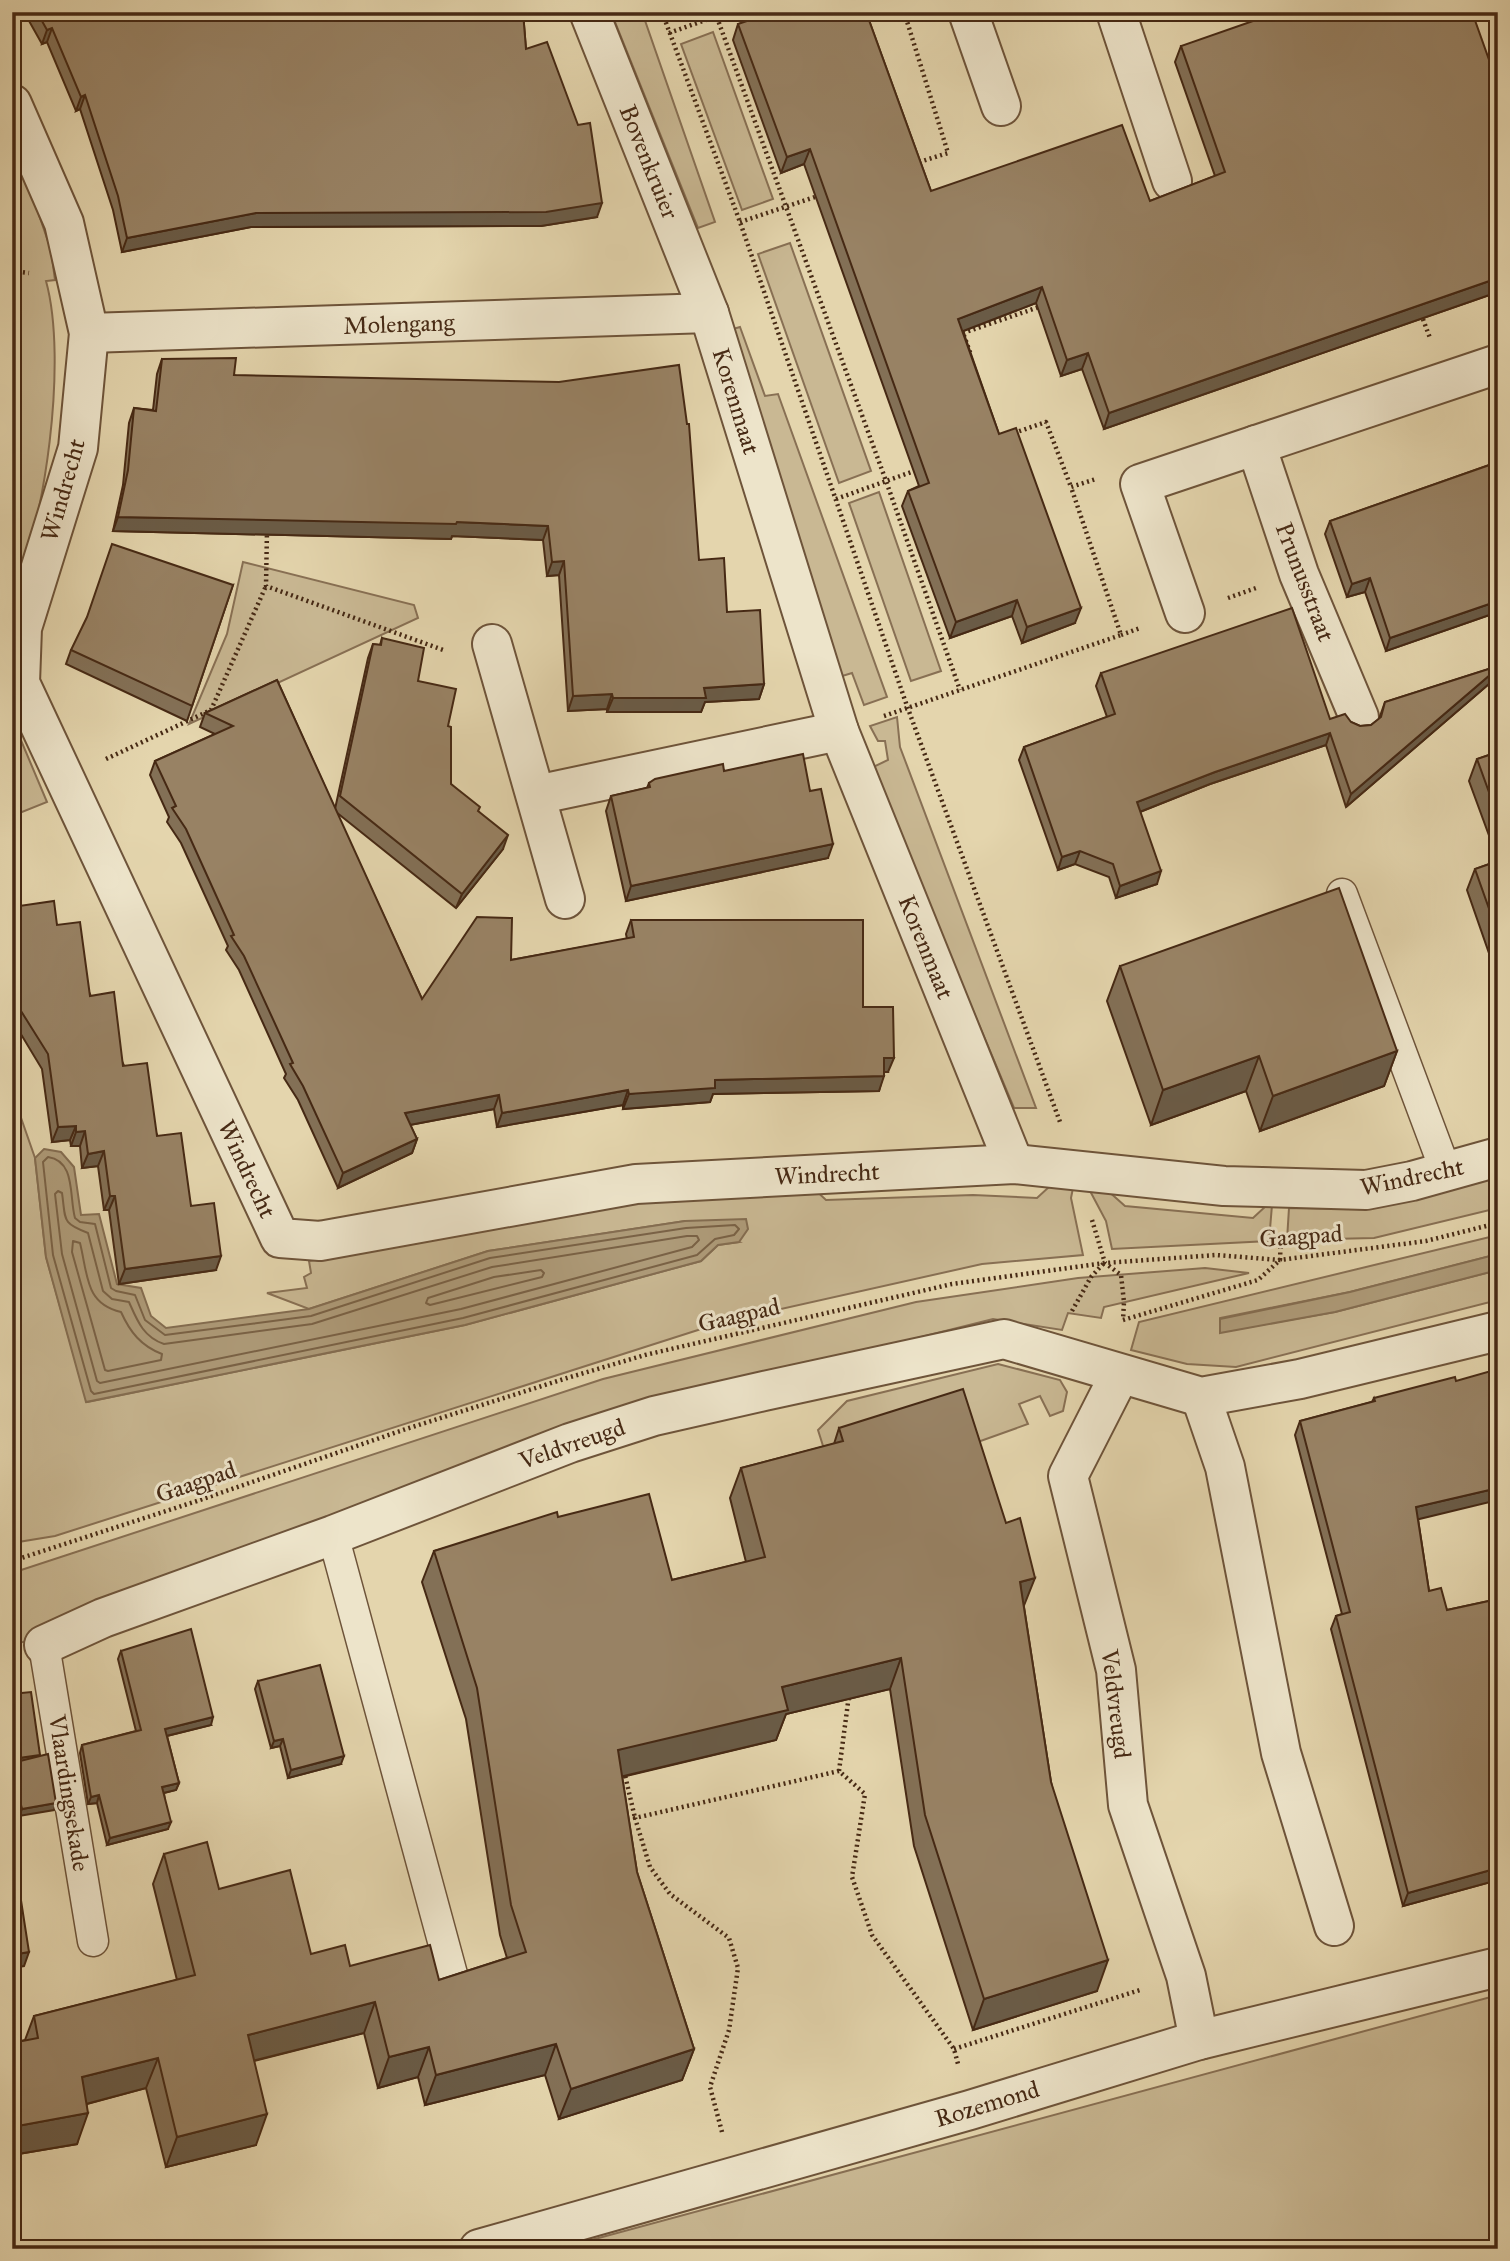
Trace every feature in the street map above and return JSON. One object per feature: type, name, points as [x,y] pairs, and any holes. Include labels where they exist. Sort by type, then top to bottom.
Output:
[{"type":"street","name":"Bovenkruier","points":[[589,12],[709,313]]},
{"type":"street","points":[[968,12],[1001,106]]},
{"type":"street","points":[[1116,12],[1172,181]]},
{"type":"street","name":"Windrecht","points":[[12,104],[64,223],[89,333],[78,448],[22,628],[20,683],[279,1238],[320,1241],[635,1184],[1014,1164],[1224,1186],[1366,1190],[1498,1157]]},
{"type":"street","name":"Molengang","points":[[89,333],[709,313]]},
{"type":"street","name":"Korenmaat","points":[[709,313],[839,731],[1014,1164]]},
{"type":"street","points":[[1185,613],[1140,484],[1498,364]]},
{"type":"street","name":"Prunusstraat","points":[[1256,445],[1299,574],[1359,717]]},
{"type":"street","points":[[492,644],[565,899]]},
{"type":"street","points":[[536,795],[839,731]]},
{"type":"street","name":"Veldvreugd","points":[[44,1645],[103,1618],[334,1535],[570,1443],[654,1416],[1004,1339],[1201,1397],[1300,1379],[1498,1331]]},
{"type":"street","name":"Veldvreugd","points":[[1120,1374],[1068,1476],[1115,1671],[1128,1805],[1186,1976],[1199,2040]]},
{"type":"street","points":[[1201,1397],[1225,1467],[1281,1754],[1334,1926]]},
{"type":"street","name":"Rozemond","points":[[479,2249],[970,2110],[1199,2040],[1498,1967]]},
{"type":"lane","points":[[1342,894],[1446,1172]]},
{"type":"lane","points":[[334,1535],[453,1978]]},
{"type":"lane","name":"Vlaardingsekade","points":[[44,1645],[93,1941]]},
{"type":"path","points":[[662,12],[740,222],[907,706],[1078,1172]]},
{"type":"path","points":[[670,33],[716,14],[728,12]]},
{"type":"path","points":[[906,12],[948,153],[907,167]]},
{"type":"path","points":[[716,14],[960,690]]},
{"type":"path","points":[[740,222],[821,195]]},
{"type":"path","points":[[1418,304],[1446,381]]},
{"type":"path","points":[[963,333],[1042,305]]},
{"type":"path","points":[[959,320],[972,359]]},
{"type":"path","points":[[890,713],[1121,635],[1046,422],[1011,434]]},
{"type":"path","points":[[836,499],[924,467]]},
{"type":"path","points":[[1071,487],[1112,474],[1140,484]]},
{"type":"path","points":[[64,779],[211,710],[266,586],[267,518]]},
{"type":"path","points":[[266,586],[445,651],[492,644]]},
{"type":"path","name":"Gaagpad","points":[[12,1561],[210,1497],[406,1429],[645,1355],[952,1284],[1105,1263],[1216,1255],[1280,1260],[1426,1241],[1498,1223]]},
{"type":"path","points":[[1123,1320],[1258,1280],[1280,1260]]},
{"type":"path","points":[[1057,1355],[1071,1313],[1091,1278],[1105,1263],[1121,1275],[1124,1302],[1120,1374]]},
{"type":"path","points":[[839,1771],[849,1692]]},
{"type":"path","points":[[624,1767],[635,1818],[650,1867],[670,1894],[729,1938],[738,1968],[729,2030],[710,2087],[734,2177]]},
{"type":"path","points":[[635,1818],[839,1771]]},
{"type":"path","points":[[839,1771],[865,1794],[852,1877],[872,1935],[954,2049],[970,2110]]},
{"type":"path","points":[[954,2049],[1186,1976]]},
{"type":"shaded area","points":[[611,12],[642,12],[715,222],[698,228]]},
{"type":"shaded area","points":[[713,32],[773,199],[742,210],[681,44]]},
{"type":"shaded area","points":[[12,143],[51,250],[55,280],[46,281],[55,354],[50,442],[43,486],[24,567],[12,600]]},
{"type":"shaded area","points":[[790,243],[871,471],[839,483],[758,254]]},
{"type":"shaded area","points":[[740,327],[765,396],[778,394],[887,697],[864,705],[852,673],[839,677],[733,329]]},
{"type":"shaded area","points":[[879,492],[941,671],[911,681],[849,503]]},
{"type":"shaded area","points":[[243,562],[414,605],[418,618],[189,724],[227,634]]},
{"type":"shaded area","points":[[897,717],[900,747],[1036,1108],[1014,1108],[871,768],[888,760],[885,741],[878,741],[870,726]]},
{"type":"shaded area","points":[[12,719],[47,802],[12,816]]},
{"type":"shaded area","points":[[12,1092],[35,1158],[46,1257],[87,1402],[465,1325],[701,1261],[718,1245],[739,1242],[685,1221],[488,1251],[309,1309],[267,1293],[307,1288],[304,1277],[311,1273],[309,1261],[620,1203],[811,1186],[826,1200],[973,1195],[1037,1198],[1050,1186],[1073,1188],[1071,1198],[1083,1255],[982,1264],[723,1322],[55,1536],[12,1543]]},
{"type":"shaded area","points":[[1498,1177],[1498,1208],[1374,1238],[1287,1240],[1289,1208],[1358,1209]]},
{"type":"shaded area","points":[[1089,1189],[1107,1190],[1125,1206],[1253,1218],[1267,1205],[1272,1205],[1269,1241],[1112,1249],[1106,1221]]},
{"type":"shaded area","points":[[1498,1235],[1498,1254],[1350,1292],[1220,1318],[1220,1332],[1335,1312],[1498,1270],[1498,1300],[1236,1367],[1187,1364],[1131,1350],[1139,1322]]},
{"type":"shaded area","points":[[1205,1268],[1249,1273],[1104,1307],[1101,1318],[1068,1313],[1062,1330],[993,1319],[593,1419],[36,1641],[12,1643],[12,1573],[603,1379],[916,1302],[1078,1278]]},
{"type":"shaded area","points":[[998,1364],[1060,1380],[1067,1392],[1063,1411],[1050,1416],[1040,1396],[1019,1404],[1028,1424],[975,1443],[824,1449],[818,1430],[847,1401]]},
{"type":"shaded area","points":[[1498,1995],[1498,2249],[558,2249]]},
{"type":"water","points":[[44,1149],[61,1152],[74,1167],[81,1215],[99,1214],[117,1284],[141,1288],[151,1316],[166,1328],[309,1309],[488,1251],[685,1221],[746,1219],[748,1229],[739,1242],[718,1245],[701,1261],[465,1325],[86,1402],[46,1257],[35,1158]]},
{"type":"water","points":[[1498,1254],[1498,1270],[1335,1312],[1220,1333],[1220,1319],[1350,1292]]},
{"type":"building","points":[[37,12],[523,12],[526,49],[547,42],[578,125],[590,123],[602,203],[546,212],[256,213],[127,238],[118,196],[85,95],[81,97],[52,28],[47,30]]},
{"type":"building","points":[[760,12],[866,12],[931,191],[1122,125],[1150,201],[1225,172],[1181,46],[1279,12],[1472,12],[1498,85],[1498,278],[1109,413],[1088,353],[1067,360],[1042,287],[958,319],[999,434],[1016,428],[1081,608],[1027,627],[1017,600],[956,622],[908,491],[929,483],[810,149],[787,157],[738,24],[762,16]]},
{"type":"building","points":[[236,358],[234,375],[559,382],[679,365],[689,424],[699,560],[724,558],[727,612],[760,610],[764,684],[704,688],[706,698],[613,698],[612,694],[573,696],[564,561],[552,562],[548,526],[118,517],[128,470],[134,408],[156,411],[162,359]]},
{"type":"building","points":[[1498,462],[1498,601],[1390,638],[1370,578],[1352,584],[1330,521]]},
{"type":"building","points":[[112,544],[233,585],[192,706],[71,650],[87,617]]},
{"type":"building","points":[[1292,608],[1330,719],[1345,714],[1351,722],[1360,726],[1371,725],[1381,717],[1385,702],[1498,668],[1351,794],[1330,733],[1137,802],[1161,871],[1120,886],[1113,864],[1080,851],[1062,857],[1024,747],[1115,714],[1101,673]]},
{"type":"building","points":[[382,638],[424,648],[418,681],[456,689],[448,726],[451,727],[451,784],[480,807],[478,811],[508,835],[462,894],[340,796],[373,644],[381,645]]},
{"type":"building","points":[[277,680],[422,999],[477,917],[512,918],[511,960],[634,937],[631,920],[863,920],[863,1007],[893,1007],[894,1058],[884,1058],[884,1076],[715,1080],[715,1088],[629,1094],[628,1090],[502,1113],[499,1095],[405,1113],[417,1139],[343,1173],[290,1064],[293,1063],[244,956],[231,936],[234,935],[186,829],[172,808],[176,806],[155,761],[233,726],[205,713]]},
{"type":"building","points":[[1498,752],[1498,817],[1477,759]]},
{"type":"building","points":[[803,754],[810,791],[821,789],[833,844],[631,886],[611,796],[650,787],[649,783],[655,779],[723,764],[724,771]]},
{"type":"building","points":[[1498,861],[1498,934],[1475,869]]},
{"type":"building","points":[[1339,888],[1397,1051],[1273,1096],[1259,1056],[1163,1090],[1120,966]]},
{"type":"building","points":[[54,901],[57,925],[80,922],[90,996],[114,992],[123,1066],[147,1063],[157,1136],[181,1133],[191,1206],[214,1203],[221,1256],[125,1269],[115,1196],[110,1196],[104,1151],[88,1154],[85,1131],[76,1132],[76,1126],[58,1127],[48,1054],[21,1011],[19,989],[12,990],[12,907]]},
{"type":"building","points":[[1498,1369],[1498,1488],[1416,1507],[1429,1591],[1441,1588],[1447,1610],[1498,1599],[1498,1868],[1408,1893],[1336,1616],[1350,1612],[1300,1421],[1375,1401],[1374,1398],[1455,1377],[1456,1381]]},
{"type":"building","points":[[963,1389],[1006,1523],[1020,1518],[1035,1578],[1020,1582],[1051,1782],[1108,1960],[984,1999],[925,1815],[901,1658],[782,1687],[788,1710],[618,1750],[637,1872],[694,2049],[571,2089],[556,2044],[436,2075],[429,2047],[389,2057],[375,2002],[248,2035],[267,2114],[177,2137],[158,2058],[82,2077],[88,2113],[12,2127],[12,2043],[38,2038],[34,2016],[195,1975],[164,1854],[207,1842],[219,1889],[290,1870],[311,1954],[345,1945],[350,1966],[430,1945],[439,1980],[526,1952],[511,1905],[477,1688],[434,1551],[557,1512],[558,1517],[649,1494],[672,1580],[765,1557],[741,1468],[843,1441],[839,1428]]},
{"type":"building","points":[[191,1629],[213,1717],[165,1729],[179,1783],[162,1787],[171,1822],[110,1838],[99,1795],[91,1797],[82,1745],[141,1730],[121,1651]]},
{"type":"building","points":[[320,1665],[344,1756],[291,1770],[283,1739],[274,1741],[258,1681]]},
{"type":"building","points":[[31,1692],[40,1755],[12,1759],[12,1694]]},
{"type":"building","points":[[48,1754],[56,1803],[22,1809],[21,1805],[12,1807],[12,1763]]},
{"type":"building","points":[[20,1894],[29,1952],[12,1955],[12,1895]]}]
